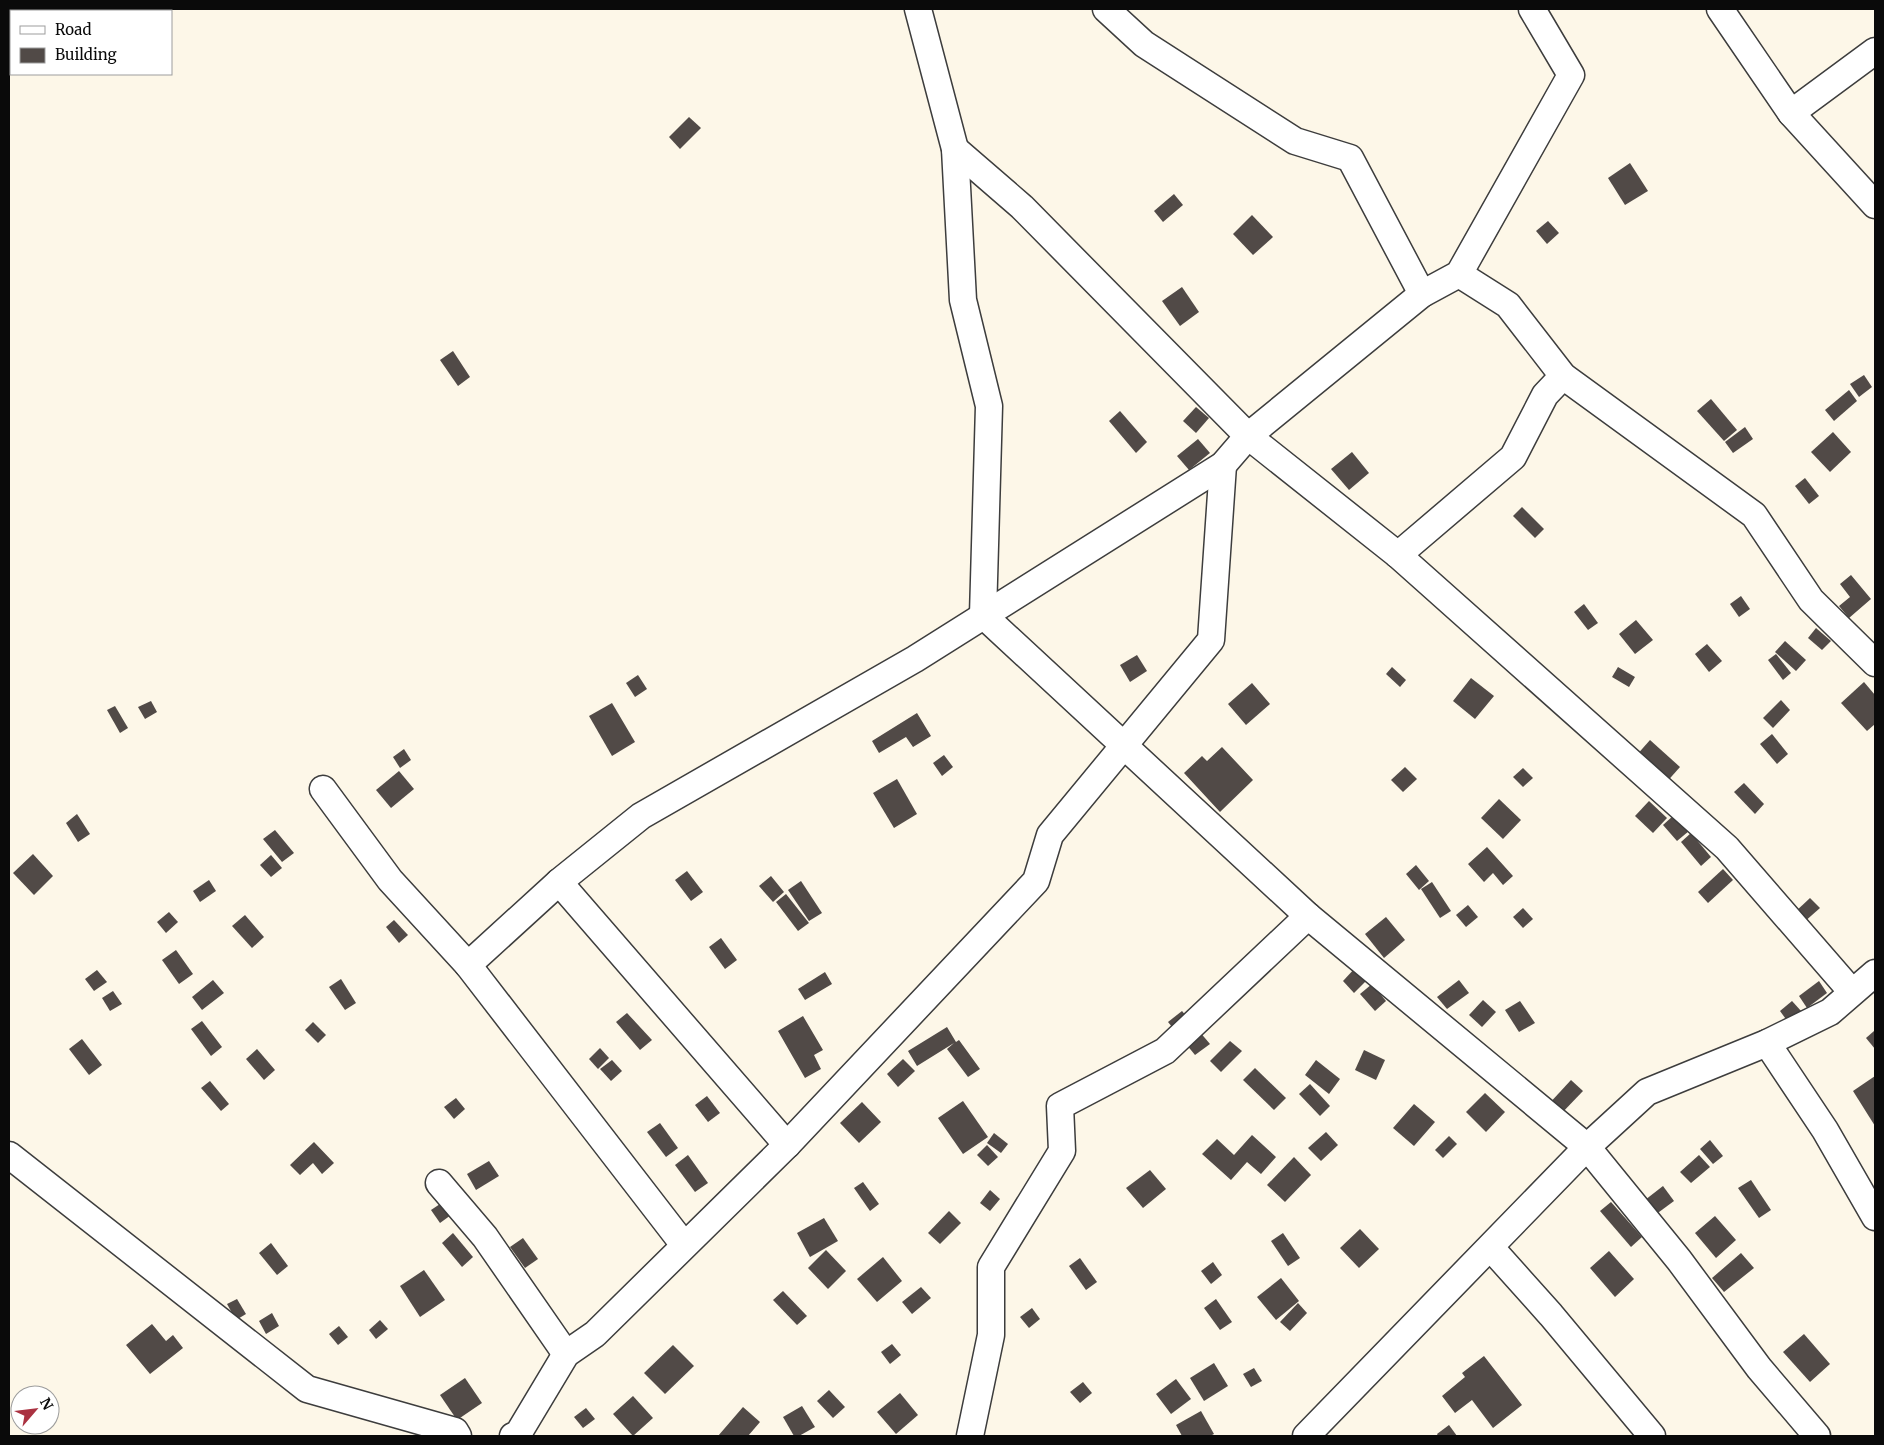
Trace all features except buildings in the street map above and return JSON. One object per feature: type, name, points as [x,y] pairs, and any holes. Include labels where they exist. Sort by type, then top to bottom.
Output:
[{"type":"street","points":[[918,9],[955,149],[963,300],[989,406],[983,615],[1308,916],[1587,1147],[1679,1260],[1759,1368],[1817,1436]]},
{"type":"street","points":[[1106,9],[1144,44],[1295,141],[1350,158],[1422,294]]},
{"type":"street","points":[[468,965],[558,882],[641,816],[915,659],[1223,466],[1248,436],[1422,294],[1459,274],[1571,75],[1532,9]]},
{"type":"street","points":[[1720,9],[1790,113],[1875,206]]},
{"type":"street","points":[[1790,113],[1875,51]]},
{"type":"street","points":[[955,149],[1022,207],[1248,436],[1398,555],[1728,848],[1852,992]]},
{"type":"street","points":[[1459,274],[1508,305],[1564,376],[1754,514],[1811,600],[1875,663]]},
{"type":"street","points":[[1398,555],[1513,457],[1545,395],[1564,376]]},
{"type":"street","points":[[517,1436],[566,1354],[595,1334],[787,1145],[1036,882],[1050,834],[1211,640],[1223,466]]},
{"type":"street","points":[[322,789],[390,880],[468,965],[684,1245]]},
{"type":"street","points":[[558,882],[787,1145]]},
{"type":"street","points":[[970,1436],[991,1335],[992,1267],[1062,1151],[1060,1106],[1165,1051],[1308,916]]},
{"type":"street","points":[[1306,1436],[1491,1248],[1587,1147],[1647,1092],[1766,1043],[1830,1012],[1875,973]]},
{"type":"street","points":[[1766,1043],[1825,1130],[1875,1217]]},
{"type":"street","points":[[9,1156],[307,1389],[455,1430],[458,1436]]},
{"type":"street","points":[[439,1183],[485,1238],[566,1354]]},
{"type":"street","points":[[1491,1248],[1551,1315],[1652,1436]]}]
